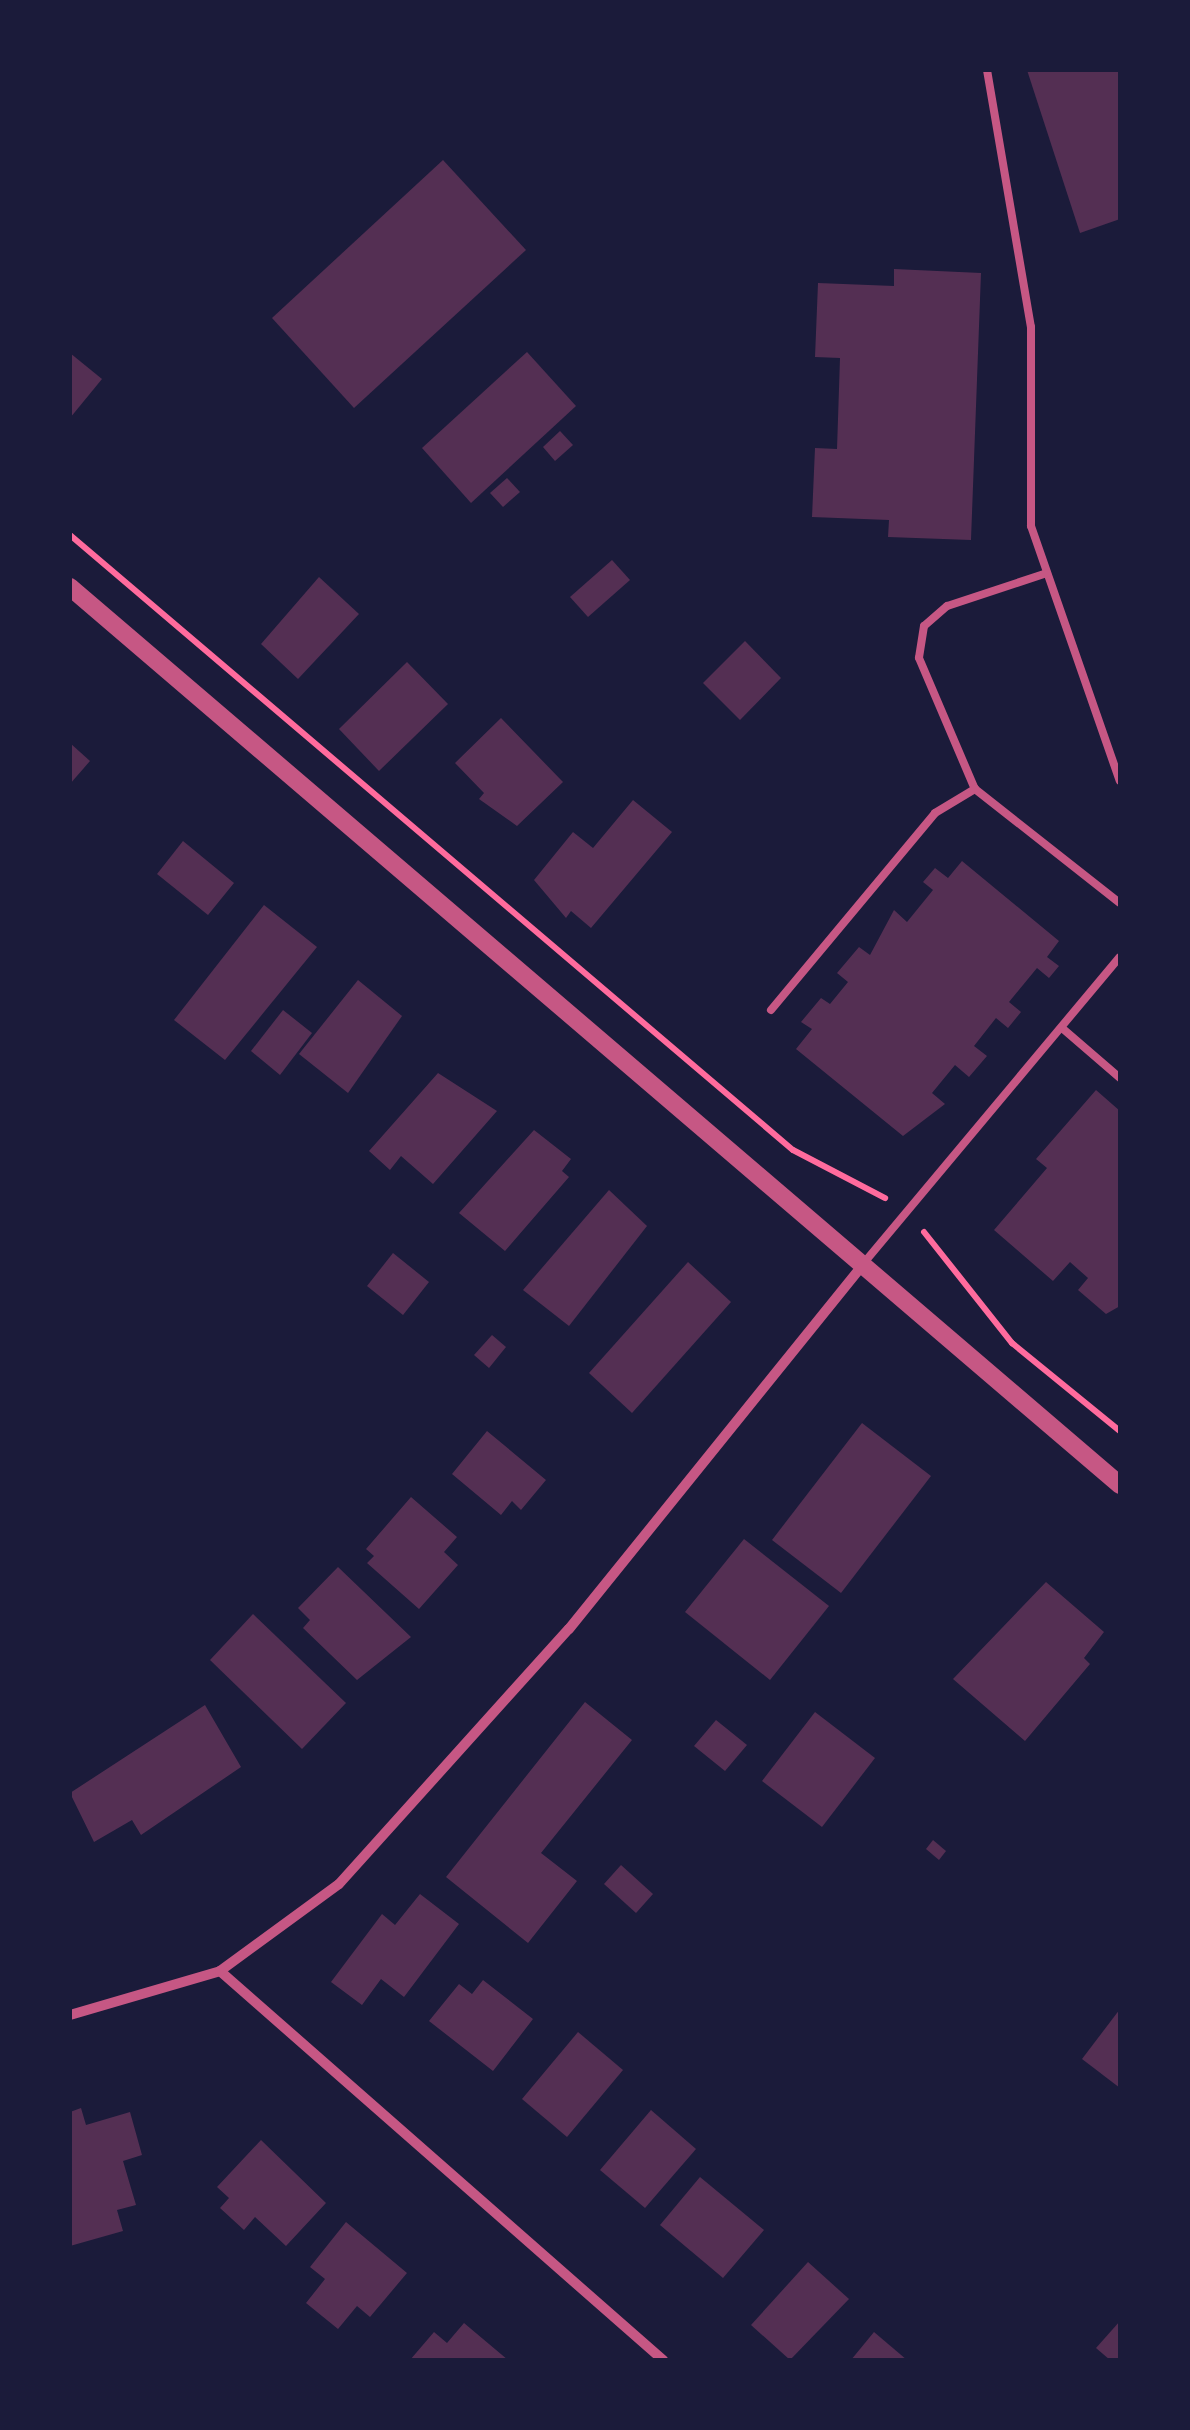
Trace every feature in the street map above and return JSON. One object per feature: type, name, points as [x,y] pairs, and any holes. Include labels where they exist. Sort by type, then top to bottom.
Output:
[{"type":"street","points":[[72,592],[1120,1485]]},
{"type":"street","points":[[70,2014],[220,1971],[339,1884],[415,1808],[863,1265]]},
{"type":"street","points":[[220,1971],[663,2360]]},
{"type":"lane","points":[[987,70],[1031,327],[1031,526],[1120,781]]},
{"type":"lane","points":[[1047,573],[946,606],[924,626],[919,658],[974,789],[1120,903]]},
{"type":"lane","points":[[771,1010],[936,812],[974,789]]},
{"type":"lane","points":[[863,1265],[1120,957]]},
{"type":"lane","points":[[1062,1028],[1120,1078]]},
{"type":"path","points":[[70,535],[793,1150],[905,1214],[1012,1343],[1120,1431]]},
{"type":"building","points":[[1027,70],[1120,70],[1120,219],[1080,233]]},
{"type":"building","points":[[443,160],[526,250],[354,408],[272,318]]},
{"type":"building","points":[[894,269],[981,273],[971,540],[888,537],[889,520],[812,517],[815,448],[837,449],[840,358],[815,357],[818,283],[894,286]]},
{"type":"building","points":[[527,352],[576,406],[471,503],[422,448]]},
{"type":"building","points":[[70,353],[102,379],[70,418]]},
{"type":"building","points":[[560,431],[573,445],[555,461],[543,447]]},
{"type":"building","points":[[507,478],[520,492],[503,507],[490,493]]},
{"type":"building","points":[[612,560],[630,580],[588,617],[570,597]]},
{"type":"building","points":[[319,577],[359,614],[298,679],[261,644]]},
{"type":"building","points":[[745,641],[781,678],[740,720],[703,683]]},
{"type":"building","points":[[407,662],[448,704],[379,771],[339,729]]},
{"type":"building","points":[[501,718],[563,782],[517,826],[479,799],[484,793],[455,763]]},
{"type":"building","points":[[70,743],[90,761],[70,784]]},
{"type":"building","points":[[633,800],[672,832],[591,928],[571,911],[566,918],[534,880],[573,832],[593,848]]},
{"type":"building","points":[[183,841],[234,883],[208,915],[157,874]]},
{"type":"building","points":[[962,861],[1059,941],[1047,957],[1059,966],[1049,978],[1037,968],[1009,1002],[1021,1012],[1008,1028],[996,1018],[974,1046],[987,1056],[969,1077],[955,1065],[932,1093],[945,1104],[903,1136],[796,1049],[812,1029],[801,1022],[821,998],[830,1004],[848,982],[837,973],[859,947],[870,955],[894,910],[907,922],[933,890],[923,882],[935,868],[948,878]]},
{"type":"building","points":[[264,905],[317,947],[225,1060],[174,1020]]},
{"type":"building","points":[[358,980],[402,1016],[348,1093],[299,1054]]},
{"type":"building","points":[[283,1010],[312,1033],[280,1075],[251,1051]]},
{"type":"building","points":[[438,1073],[497,1111],[433,1184],[401,1156],[390,1170],[369,1151]]},
{"type":"building","points":[[1096,1090],[1120,1111],[1120,1306],[1106,1314],[1078,1290],[1088,1278],[1070,1262],[1053,1281],[994,1230],[1047,1168],[1036,1159]]},
{"type":"building","points":[[534,1130],[571,1159],[562,1171],[569,1177],[505,1251],[459,1213]]},
{"type":"building","points":[[609,1190],[647,1226],[569,1326],[523,1290]]},
{"type":"building","points":[[393,1253],[429,1282],[403,1315],[367,1286]]},
{"type":"building","points":[[688,1262],[731,1302],[632,1413],[589,1373]]},
{"type":"building","points":[[492,1335],[506,1347],[489,1368],[474,1355]]},
{"type":"building","points":[[862,1423],[931,1476],[841,1593],[772,1540]]},
{"type":"building","points":[[487,1431],[546,1480],[521,1510],[512,1501],[501,1515],[452,1474]]},
{"type":"building","points":[[411,1497],[457,1537],[444,1552],[458,1565],[419,1609],[367,1563],[374,1556],[366,1549]]},
{"type":"building","points":[[744,1539],[829,1606],[770,1680],[685,1612]]},
{"type":"building","points":[[338,1567],[411,1637],[357,1680],[303,1628],[310,1620],[298,1608]]},
{"type":"building","points":[[1046,1582],[1104,1632],[1084,1658],[1090,1664],[1025,1741],[953,1679]]},
{"type":"building","points":[[253,1614],[346,1703],[302,1749],[210,1660]]},
{"type":"building","points":[[585,1702],[632,1740],[541,1853],[577,1881],[528,1943],[446,1877]]},
{"type":"building","points":[[205,1705],[241,1767],[141,1835],[132,1820],[94,1842],[70,1793]]},
{"type":"building","points":[[815,1712],[875,1758],[822,1827],[762,1781]]},
{"type":"building","points":[[716,1720],[747,1745],[725,1771],[694,1746]]},
{"type":"building","points":[[933,1840],[946,1851],[939,1860],[926,1849]]},
{"type":"building","points":[[621,1865],[653,1894],[636,1913],[604,1884]]},
{"type":"building","points":[[420,1894],[459,1924],[404,1997],[381,1979],[362,2005],[331,1982],[382,1914],[395,1925]]},
{"type":"building","points":[[483,1980],[533,2019],[493,2071],[429,2021],[459,1984],[472,1994]]},
{"type":"building","points":[[1120,2009],[1120,2088],[1082,2059]]},
{"type":"building","points":[[578,2032],[623,2070],[567,2137],[522,2099]]},
{"type":"building","points":[[81,2108],[86,2125],[130,2112],[142,2155],[123,2161],[136,2205],[117,2210],[123,2231],[70,2246],[70,2112]]},
{"type":"building","points":[[651,2110],[696,2149],[645,2208],[600,2170]]},
{"type":"building","points":[[261,2140],[326,2203],[286,2246],[255,2217],[244,2230],[220,2208],[229,2198],[217,2187]]},
{"type":"building","points":[[700,2177],[764,2230],[723,2278],[660,2225]]},
{"type":"building","points":[[346,2222],[407,2273],[370,2317],[357,2306],[338,2329],[306,2303],[325,2279],[310,2267]]},
{"type":"building","points":[[808,2262],[849,2299],[790,2360],[751,2325]]},
{"type":"building","points":[[1120,2321],[1120,2360],[1110,2360],[1096,2348]]},
{"type":"building","points":[[464,2323],[508,2360],[410,2360],[434,2332],[447,2343]]},
{"type":"building","points":[[874,2332],[907,2360],[851,2360]]}]
